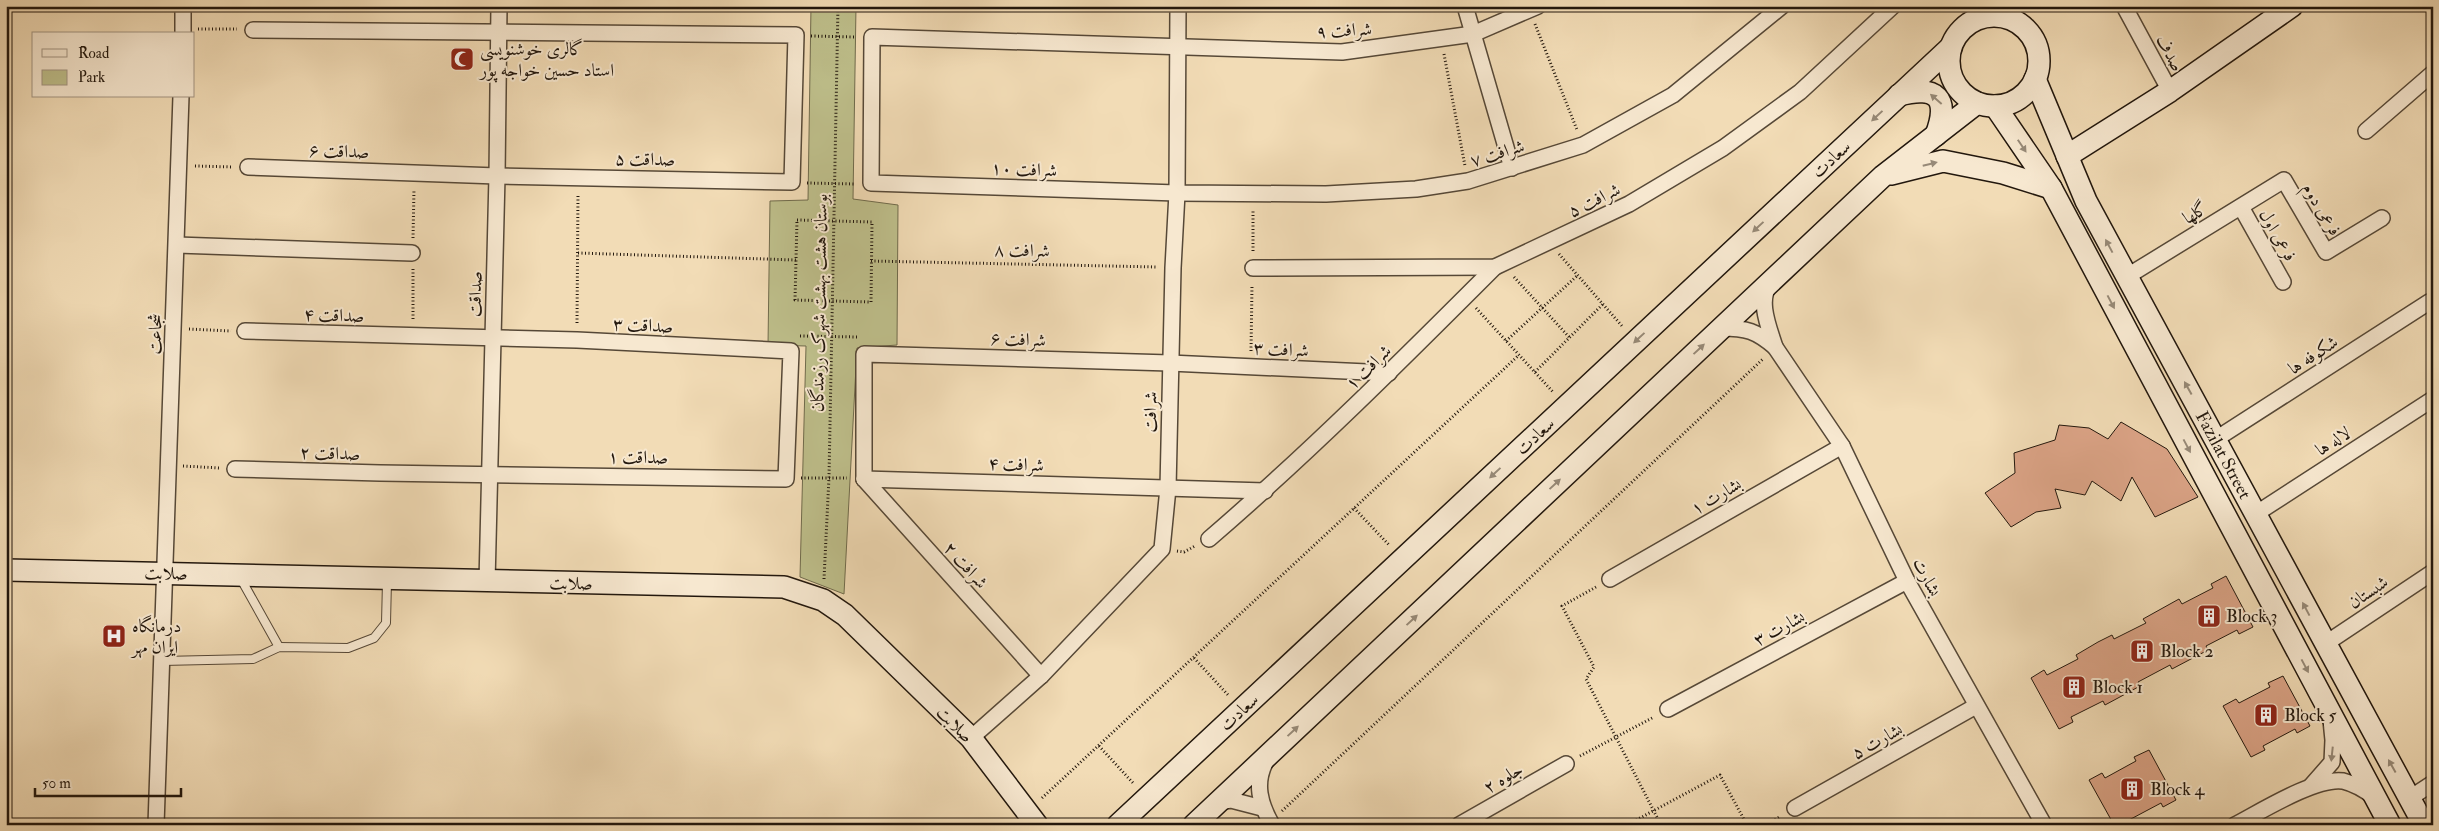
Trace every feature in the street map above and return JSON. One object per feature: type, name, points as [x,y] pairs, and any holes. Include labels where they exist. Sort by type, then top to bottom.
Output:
[{"type":"street","points":[[183,6],[183,31]]},
{"type":"street","name":"صداقت","points":[[488,582],[499,6]]},
{"type":"street","name":"شرافت","points":[[1162,549],[1168,488],[1170,363],[1177,193],[1176,46],[1178,6]]},
{"type":"street","points":[[1465,6],[1512,168]]},
{"type":"street","name":"شرافت ۷","points":[[1177,193],[1326,194],[1416,189],[1468,181],[1512,168],[1583,144],[1673,95],[1782,6]]},
{"type":"street","name":"شرافت ۵","points":[[1253,268],[1495,267],[1629,204],[1724,148],[1800,92],[1893,6]]},
{"type":"street","name":"صدف","points":[[2124,6],[2170,91]]},
{"type":"street","points":[[2067,156],[2170,91],[2288,7]]},
{"type":"street","name":"شرافت ۹","points":[[872,37],[1342,52],[1473,34],[1533,8]]},
{"type":"street","points":[[1194,825],[1883,176],[1936,134],[1986,104],[2016,101],[2026,92],[2035,79],[2039,57],[2036,44],[2030,33],[2005,12],[1997,16],[1973,13],[1951,47],[1949,60],[1951,74],[1956,86],[1966,96],[1986,104]]},
{"type":"street","points":[[253,30],[498,34],[796,35],[792,182]]},
{"type":"street","points":[[870,183],[872,37]]},
{"type":"street","name":"سعادت","points":[[1118,825],[1951,47]]},
{"type":"street","points":[[2366,131],[2433,73]]},
{"type":"street","name":"Fazilat Street","points":[[2035,79],[2086,201],[2216,439],[2254,515],[2424,825]]},
{"type":"street","points":[[1899,95],[1920,92],[1938,98],[1942,105],[1943,117],[1936,134]]},
{"type":"street","name":"شجاعت","points":[[156,825],[181,98]]},
{"type":"street","name":"Fazilat Street","points":[[1986,104],[2051,188],[2390,825]]},
{"type":"street","points":[[1883,176],[1943,161],[2002,173],[2051,188]]},
{"type":"street","name":"صداقت ۶","points":[[248,167],[497,176]]},
{"type":"street","name":"صداقت ۵","points":[[497,176],[578,176],[792,182]]},
{"type":"street","name":"گلها","points":[[2126,277],[2284,180]]},
{"type":"street","name":"فرعی دوم","points":[[2284,180],[2326,252],[2382,218]]},
{"type":"street","name":"شرافت ۱۰","points":[[870,183],[1177,193]]},
{"type":"street","name":"فرعی اول","points":[[2240,207],[2283,282]]},
{"type":"street","points":[[177,245],[412,253]]},
{"type":"street","name":"شرافت ۱","points":[[1209,539],[1265,491],[1389,373],[1495,267]]},
{"type":"street","points":[[1775,347],[1765,313],[1766,288],[1778,274]]},
{"type":"street","name":"شکوفه ها","points":[[2216,439],[2429,302]]},
{"type":"street","points":[[1721,328],[1741,328],[1759,334],[1775,347]]},
{"type":"street","name":"صداقت ۴","points":[[244,331],[493,339]]},
{"type":"street","name":"صداقت ۳","points":[[493,339],[577,340],[790,351]]},
{"type":"street","name":"بشارت","points":[[1775,347],[1842,446],[1907,581],[2044,825]]},
{"type":"street","points":[[786,479],[790,351]]},
{"type":"street","points":[[2144,365],[2168,353]]},
{"type":"street","points":[[864,354],[864,479]]},
{"type":"street","name":"شرافت ۶","points":[[864,354],[1170,363]]},
{"type":"street","name":"شرافت ۳","points":[[1170,363],[1389,373]]},
{"type":"street","name":"لاله ها","points":[[2254,515],[2433,399]]},
{"type":"street","name":"بشارت ۱","points":[[1610,579],[1842,446]]},
{"type":"street","name":"صداقت ۲","points":[[235,469],[491,474]]},
{"type":"street","name":"صداقت ۱","points":[[491,474],[786,479]]},
{"type":"street","name":"شرافت ۴","points":[[864,479],[1168,488]]},
{"type":"street","name":"شرافت ۲","points":[[864,479],[1041,676]]},
{"type":"street","points":[[1168,488],[1265,491]]},
{"type":"street","points":[[971,738],[1041,676],[1162,549]]},
{"type":"street","name":"صلابت","points":[[6,570],[784,587],[823,600],[845,615],[971,738],[1032,819]]},
{"type":"street","name":"شبستان","points":[[2325,644],[2433,572]]},
{"type":"street","name":"بشارت ۳","points":[[1668,709],[1907,581]]},
{"type":"street","name":"بشارت ۵","points":[[1796,808],[1976,706]]},
{"type":"street","points":[[2311,786],[2332,762],[2333,740],[2330,714]]},
{"type":"street","points":[[1270,753],[1260,771],[1259,786],[1262,808],[1271,823]]},
{"type":"street","name":"جلوه ۲","points":[[1459,825],[1566,764]]},
{"type":"street","points":[[2235,825],[2311,786],[2342,781],[2360,787],[2375,798]]},
{"type":"street","points":[[2410,798],[2433,783]]},
{"type":"street","points":[[1218,802],[1231,800],[1262,808]]},
{"type":"lane","points":[[239,574],[279,647]]},
{"type":"lane","points":[[162,661],[253,659],[279,647],[348,648],[374,638],[386,623],[387,579]]},
{"type":"path","name":"بوستان هشت بهشت شهرک رزمندگان","points":[[823,600],[829,477],[838,6]]},
{"type":"path","points":[[1533,8],[1583,144]]},
{"type":"path","points":[[183,31],[253,30]]},
{"type":"path","points":[[796,35],[872,37]]},
{"type":"path","points":[[1441,39],[1468,181]]},
{"type":"path","points":[[179,166],[248,167]]},
{"type":"path","points":[[577,340],[578,176]]},
{"type":"path","points":[[792,182],[870,183]]},
{"type":"path","points":[[797,220],[872,222],[870,302],[795,300],[796,260],[797,220]]},
{"type":"path","points":[[1549,242],[1636,342]]},
{"type":"path","points":[[578,253],[796,260]]},
{"type":"path","name":"شرافت ۸","points":[[871,262],[1173,268]]},
{"type":"path","points":[[1495,267],[1512,274],[1569,337]]},
{"type":"path","points":[[1506,341],[1578,275]]},
{"type":"path","points":[[1465,297],[1566,406]]},
{"type":"path","points":[[1535,372],[1603,304]]},
{"type":"path","points":[[174,329],[244,331]]},
{"type":"path","points":[[790,351],[796,336],[860,337],[864,354]]},
{"type":"path","points":[[1271,823],[1775,347]]},
{"type":"path","points":[[1032,819],[1099,746],[1519,355]]},
{"type":"path","points":[[168,466],[235,469]]},
{"type":"path","points":[[786,479],[829,477],[864,479]]},
{"type":"path","points":[[1354,508],[1402,560]]},
{"type":"path","points":[[1162,549],[1184,552],[1209,539]]},
{"type":"path","points":[[1610,579],[1562,606],[1594,667],[1586,679],[1661,825]]},
{"type":"path","points":[[1194,658],[1242,710]]},
{"type":"path","points":[[1566,764],[1668,709]]},
{"type":"path","points":[[1099,746],[1146,798]]},
{"type":"path","points":[[1627,825],[1720,775],[1747,825]]},
{"type":"green space","points":[[811,6],[856,6],[853,199],[898,205],[897,345],[857,348],[844,594],[800,577],[806,346],[768,345],[770,201],[808,200]]},
{"type":"building","points":[[2121,422],[2167,449],[2198,497],[2155,517],[2132,477],[2121,501],[2092,481],[2085,495],[2055,489],[2061,508],[2036,512],[2011,527],[1985,493],[2015,473],[2014,453],[2055,440],[2059,425],[2089,428],[2108,439]]},
{"type":"building","points":[[2226,576],[2253,627],[2239,634],[2237,630],[2206,646],[2208,650],[2172,669],[2170,665],[2138,682],[2140,686],[2105,705],[2103,701],[2071,717],[2073,722],[2059,729],[2031,678],[2044,670],[2047,675],[2078,659],[2076,655],[2098,642],[2112,635],[2114,639],[2146,623],[2143,619],[2179,599],[2182,604],[2213,588],[2211,584]]},
{"type":"building","name":"Block 5","points":[[2283,676],[2310,726],[2297,733],[2295,729],[2263,746],[2265,750],[2251,757],[2223,706],[2236,699],[2239,703],[2270,687],[2268,683]]},
{"type":"building","name":"Block 4","points":[[2149,750],[2176,800],[2163,807],[2161,803],[2129,820],[2131,825],[2114,825],[2089,780],[2102,773],[2105,778],[2136,761],[2134,757]]},
{"type":"place","name":"گالری خوشنویسی استاد حسین خواجه پور","points":[[462,59]]},
{"type":"place","name":"Block 3","points":[[2209,616]]},
{"type":"place","name":"درمانگاه ایران مهر","points":[[114,636]]},
{"type":"place","name":"Block 2","points":[[2142,651]]},
{"type":"place","name":"Block 1","points":[[2074,687]]},
{"type":"place","name":"Block 5","points":[[2266,715]]},
{"type":"place","name":"Block 4","points":[[2132,789]]}]
